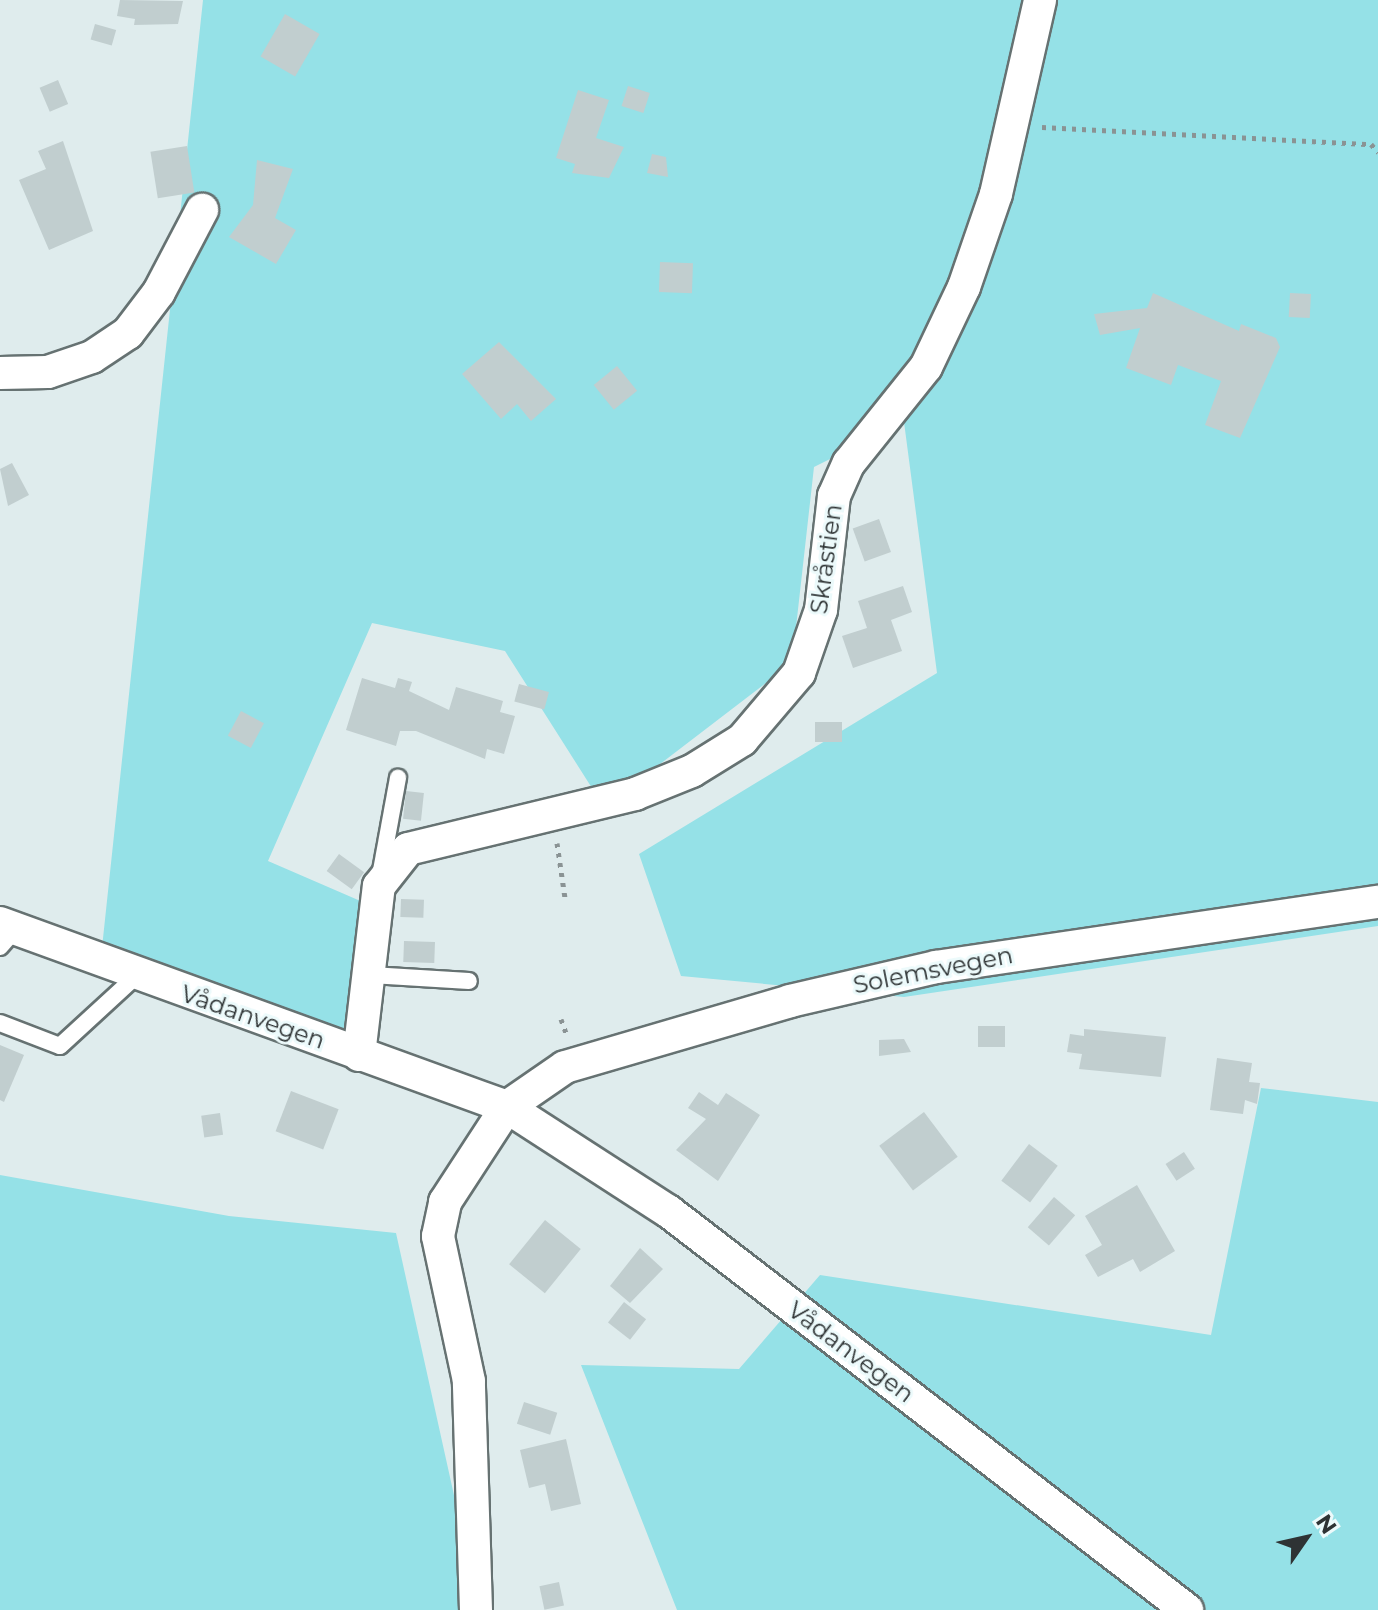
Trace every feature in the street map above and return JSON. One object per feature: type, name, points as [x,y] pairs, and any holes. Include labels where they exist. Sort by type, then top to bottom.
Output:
[{"type":"street","name":"Skråstien","points":[[379,886],[390,866],[422,841],[635,794],[720,756],[763,721],[799,673],[821,610],[834,496],[849,463],[926,367],[964,287],[1013,126],[1040,0]]},
{"type":"street","points":[[0,373],[48,372],[92,357],[128,333],[159,292],[202,210]]},
{"type":"street","points":[[359,1055],[371,975],[379,886]]},
{"type":"street","name":"Solemsvegen","points":[[507,1107],[565,1067],[790,1001],[936,967],[1378,902]]},
{"type":"street","name":"Vådanvegen","points":[[5,933],[507,1107],[668,1211],[1187,1610]]},
{"type":"street","points":[[476,1610],[469,1381],[438,1236],[445,1202],[507,1107]]},
{"type":"lane","points":[[379,886],[398,778]]},
{"type":"lane","points":[[371,975],[469,981]]},
{"type":"lane","points":[[0,1023],[60,1046],[77,1038],[136,976]]},
{"type":"path","points":[[1013,126],[1371,144],[1378,152]]},
{"type":"path","points":[[546,816],[565,898]]},
{"type":"shaded area","points":[[203,0],[1378,0],[1378,926],[904,997],[681,976],[639,854],[937,673],[904,422],[814,467],[792,663],[604,807],[505,651],[372,623],[268,861],[372,906],[345,1030],[101,957]]},
{"type":"shaded area","points":[[1261,1088],[1378,1102],[1378,1610],[677,1610],[581,1365],[739,1369],[820,1275],[1211,1335]]},
{"type":"shaded area","points":[[0,1175],[229,1216],[396,1233],[465,1545],[462,1610],[0,1610]]},
{"type":"building","points":[[120,0],[183,1],[178,24],[134,25],[135,19],[117,16]]},
{"type":"building","points":[[285,14],[320,34],[295,76],[260,56]]},
{"type":"building","points":[[95,24],[116,30],[112,45],[91,39]]},
{"type":"building","points":[[58,80],[68,104],[50,112],[40,88]]},
{"type":"building","points":[[628,86],[650,93],[643,113],[622,106]]},
{"type":"building","points":[[578,90],[609,100],[596,138],[624,147],[609,178],[572,173],[575,164],[556,158]]},
{"type":"building","points":[[63,141],[93,231],[49,250],[19,180],[46,169],[38,151]]},
{"type":"building","points":[[187,146],[194,192],[158,198],[150,152]]},
{"type":"building","points":[[652,154],[666,157],[668,177],[647,173]]},
{"type":"building","points":[[257,160],[293,169],[275,218],[296,230],[276,264],[229,237],[253,205]]},
{"type":"building","points":[[660,262],[693,263],[692,293],[659,292]]},
{"type":"building","points":[[1153,293],[1239,331],[1241,324],[1276,338],[1280,347],[1240,438],[1205,425],[1221,381],[1178,365],[1171,385],[1126,368],[1140,328],[1100,335],[1094,314],[1147,308]]},
{"type":"building","points":[[1290,293],[1311,294],[1310,318],[1289,317]]},
{"type":"building","points":[[499,342],[556,399],[531,421],[517,404],[501,419],[462,374]]},
{"type":"building","points":[[617,366],[637,391],[614,410],[594,385]]},
{"type":"building","points":[[12,463],[29,495],[8,506],[0,469]]},
{"type":"building","points":[[879,519],[891,552],[865,561],[853,529]]},
{"type":"building","points":[[903,586],[912,612],[891,620],[902,651],[853,668],[842,636],[867,628],[858,601]]},
{"type":"building","points":[[362,678],[395,688],[398,678],[412,682],[409,691],[449,710],[456,687],[503,701],[500,712],[515,716],[504,754],[487,749],[485,759],[416,731],[400,731],[396,746],[346,730]]},
{"type":"building","points":[[519,684],[549,692],[544,709],[514,701]]},
{"type":"building","points":[[241,711],[264,723],[251,748],[228,736]]},
{"type":"building","points":[[815,722],[842,722],[842,742],[815,742]]},
{"type":"building","points":[[406,791],[424,793],[421,821],[403,819]]},
{"type":"building","points":[[339,854],[364,872],[352,889],[327,871]]},
{"type":"building","points":[[401,899],[424,900],[423,918],[400,917]]},
{"type":"building","points":[[404,941],[435,942],[434,963],[403,962]]},
{"type":"building","points":[[978,1026],[1005,1026],[1005,1047],[978,1047]]},
{"type":"building","points":[[1084,1029],[1166,1037],[1161,1077],[1079,1069],[1082,1054],[1067,1052],[1070,1034],[1084,1036]]},
{"type":"building","points":[[904,1039],[911,1052],[879,1056],[879,1040]]},
{"type":"building","points":[[0,1045],[24,1055],[4,1102],[0,1100]]},
{"type":"building","points":[[1217,1058],[1252,1063],[1249,1082],[1260,1083],[1257,1104],[1245,1100],[1243,1114],[1210,1110]]},
{"type":"building","points":[[291,1091],[339,1109],[323,1149],[276,1131]]},
{"type":"building","points":[[699,1092],[718,1105],[726,1093],[760,1115],[718,1181],[676,1150],[706,1119],[688,1108]]},
{"type":"building","points":[[924,1112],[958,1157],[913,1190],[879,1146]]},
{"type":"building","points":[[220,1113],[223,1135],[204,1137],[201,1116]]},
{"type":"building","points":[[1029,1144],[1058,1166],[1030,1202],[1001,1181]]},
{"type":"building","points":[[1184,1152],[1195,1169],[1176,1181],[1166,1164]]},
{"type":"building","points":[[1137,1185],[1175,1251],[1140,1272],[1133,1259],[1098,1277],[1085,1255],[1102,1245],[1085,1216]]},
{"type":"building","points":[[1054,1197],[1075,1215],[1049,1246],[1028,1227]]},
{"type":"building","points":[[545,1220],[581,1249],[545,1293],[509,1264]]},
{"type":"building","points":[[640,1248],[663,1269],[630,1303],[610,1286]]},
{"type":"building","points":[[624,1302],[646,1319],[630,1340],[608,1322]]},
{"type":"building","points":[[524,1402],[557,1413],[550,1435],[517,1424]]},
{"type":"building","points":[[566,1439],[581,1504],[551,1511],[545,1484],[529,1488],[520,1450]]},
{"type":"building","points":[[559,1582],[564,1605],[544,1610],[539,1586]]}]
